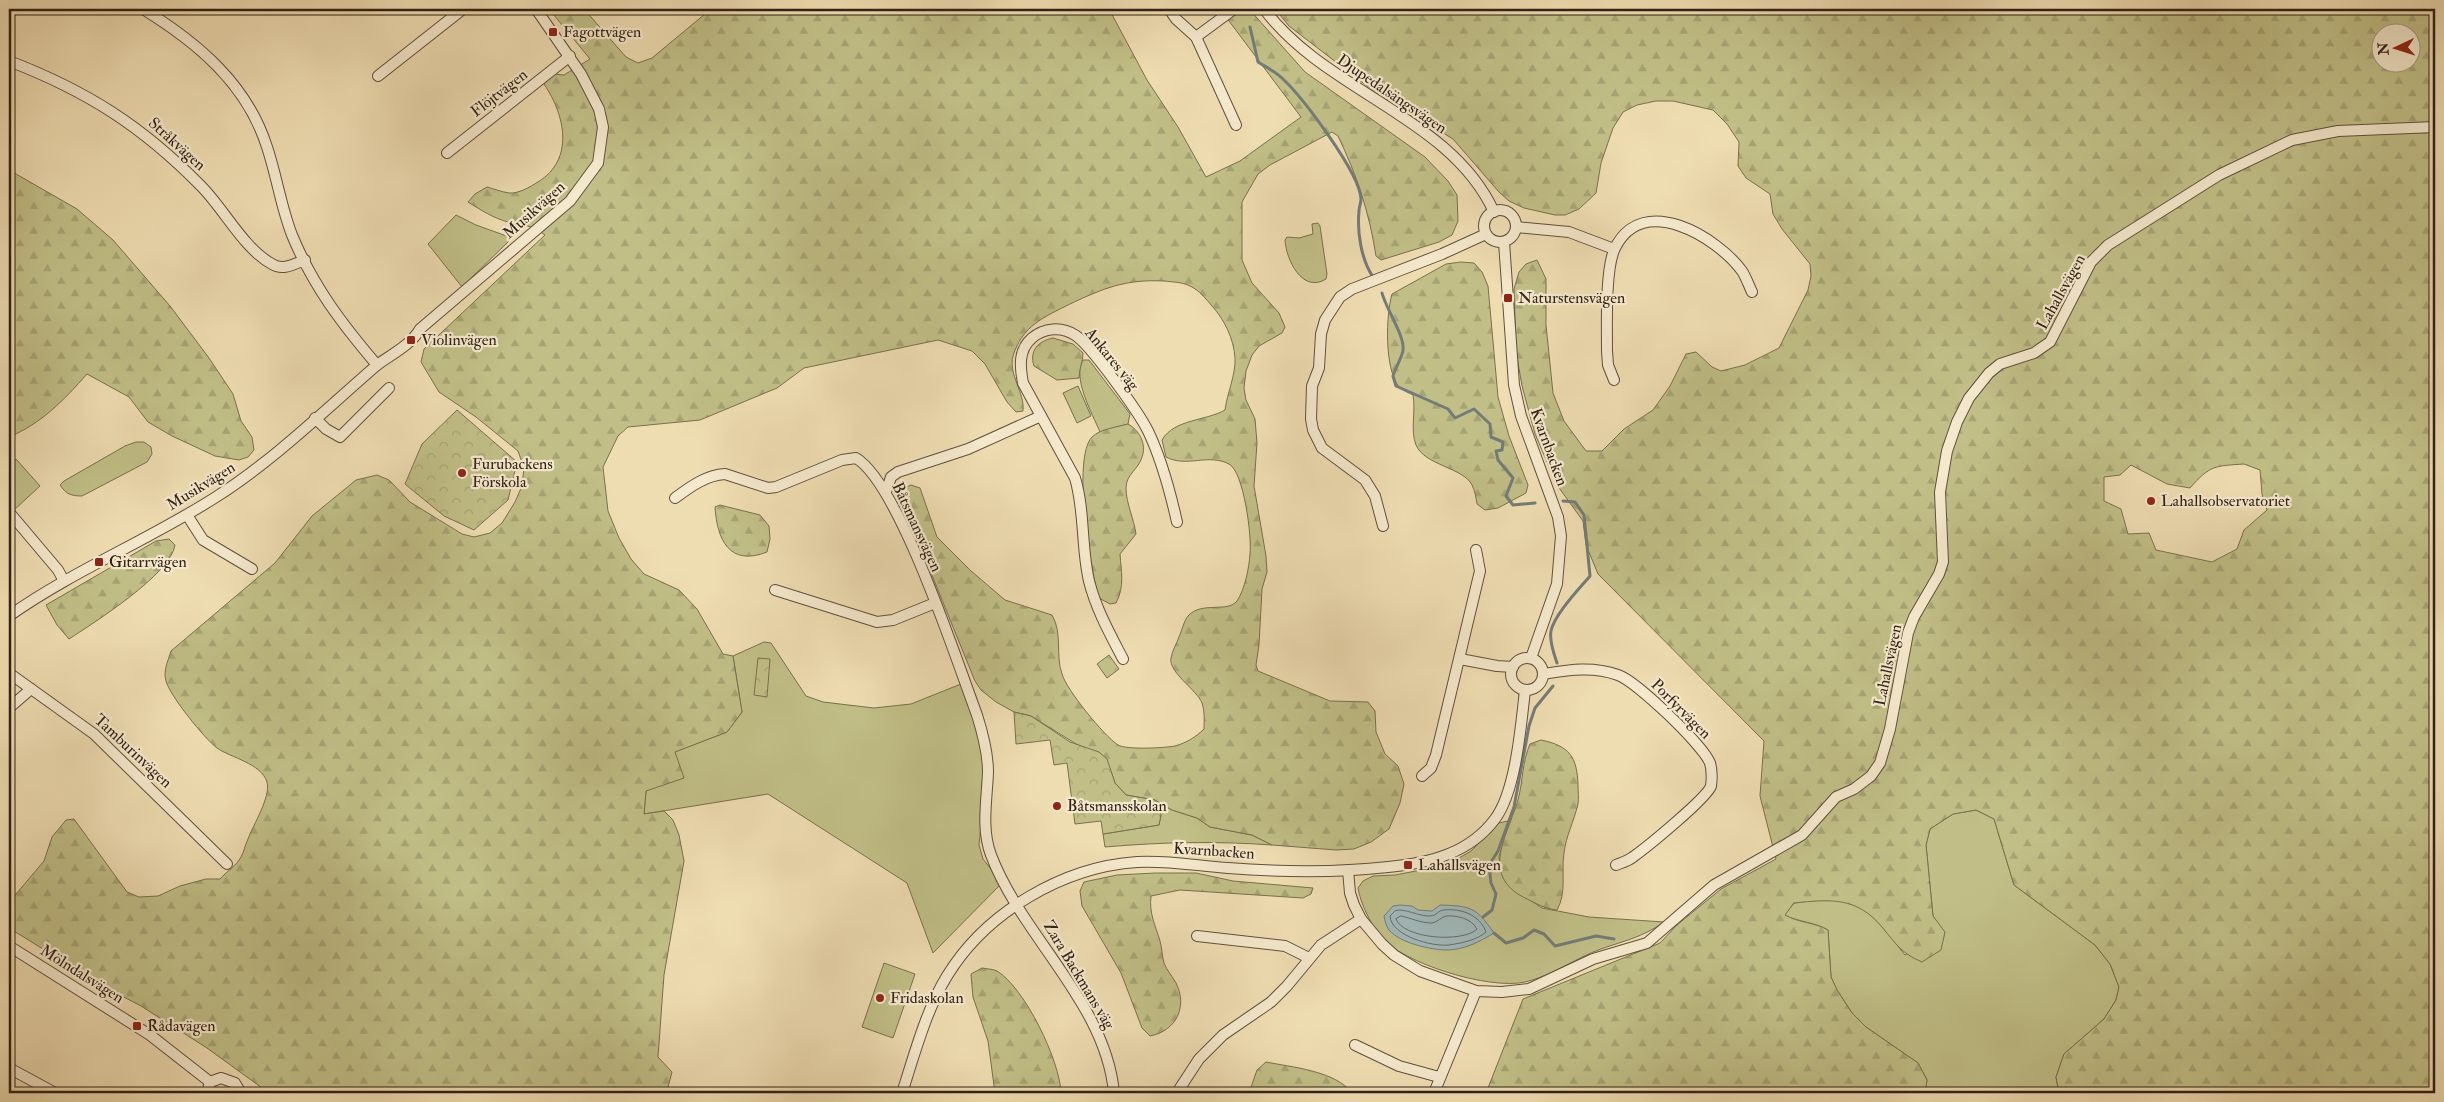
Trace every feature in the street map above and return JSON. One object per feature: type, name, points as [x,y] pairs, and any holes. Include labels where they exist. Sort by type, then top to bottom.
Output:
[{"type":"street","points":[[144,9],[171,26],[207,54],[242,95],[267,146],[282,208],[304,260],[340,322],[377,365]]},
{"type":"street","points":[[378,76],[463,9]]},
{"type":"street","name":"Musikvägen","points":[[9,616],[64,581],[187,515],[244,477],[390,355],[396,344],[411,331],[420,328],[570,202],[598,163],[603,128],[599,108],[591,91],[570,56],[536,9]]},
{"type":"street","points":[[1169,9],[1176,19],[1196,37],[1236,126]]},
{"type":"street","points":[[1196,37],[1234,9]]},
{"type":"street","name":"Djupedalsängsvägen","points":[[1264,9],[1277,27],[1306,53],[1442,145],[1469,171],[1494,212]]},
{"type":"street","name":"Flöjtvägen","points":[[447,153],[570,56]]},
{"type":"street","name":"Stråkvägen","points":[[9,60],[36,71],[111,109],[149,137],[202,187],[262,258],[274,266],[288,267],[304,260]]},
{"type":"street","name":"Lahallsvägen","points":[[1348,870],[1350,893],[1361,918],[1394,955],[1420,971],[1476,991],[1502,992],[1529,989],[1593,960],[1647,943],[1714,885],[1802,835],[1836,797],[1854,789],[1871,776],[1880,763],[1890,729],[1908,633],[1914,617],[1939,574],[1943,562],[1940,492],[1948,451],[1957,422],[1969,398],[1989,373],[2000,364],[2034,353],[2050,342],[2091,262],[2108,245],[2220,175],[2292,140],[2338,131],[2435,127]]},
{"type":"street","points":[[1494,212],[1508,212],[1516,226],[1512,236],[1504,242],[1494,241],[1486,234],[1485,221],[1494,212]]},
{"type":"street","points":[[1614,380],[1608,365],[1607,351],[1608,300],[1614,249],[1623,237],[1636,227],[1664,222],[1678,225],[1706,238],[1716,245],[1742,272],[1752,292]]},
{"type":"street","points":[[1516,226],[1569,232],[1614,249]]},
{"type":"street","points":[[1382,526],[1375,496],[1365,480],[1326,452],[1316,440],[1313,430],[1311,395],[1319,368],[1321,334],[1325,320],[1340,297],[1352,290],[1486,234]]},
{"type":"street","name":"Kvarnbacken","points":[[1504,242],[1514,385],[1521,416],[1558,517],[1561,536],[1557,584],[1531,658]]},
{"type":"street","name":"Ankares väg","points":[[1123,659],[1098,609],[1089,580],[1079,492],[1075,478],[1023,383],[1020,368],[1021,355],[1025,346],[1039,333],[1050,329],[1065,330],[1074,334],[1088,348],[1148,431],[1166,479],[1177,522]]},
{"type":"street","points":[[315,418],[326,430],[340,437],[389,388]]},
{"type":"street","points":[[886,492],[891,477],[898,472],[968,449],[1041,416]]},
{"type":"street","name":"Båtsmansvägen","points":[[674,498],[693,485],[718,474],[725,474],[768,488],[776,487],[835,463],[856,458],[873,472],[886,492],[935,603],[983,734],[988,770],[987,844],[995,865],[1018,905]]},
{"type":"street","points":[[9,512],[58,570],[64,581]]},
{"type":"street","points":[[187,515],[203,540],[252,569]]},
{"type":"street","points":[[1422,776],[1431,768],[1436,755],[1460,659],[1480,571],[1476,550]]},
{"type":"street","points":[[775,590],[877,622],[893,620],[935,603]]},
{"type":"street","points":[[1460,659],[1497,666],[1513,666],[1521,659],[1531,658],[1541,666],[1543,674],[1538,685],[1525,690],[1513,680],[1513,666]]},
{"type":"street","name":"Porfyrvägen","points":[[1543,674],[1588,668],[1620,675],[1643,690],[1701,750],[1710,763],[1710,787],[1701,799],[1632,858],[1616,865]]},
{"type":"street","name":"Tamburinvägen","points":[[9,672],[94,734],[227,864]]},
{"type":"street","points":[[9,708],[31,689]]},
{"type":"street","name":"Kvarnbacken","points":[[902,1093],[933,1003],[946,977],[975,940],[993,923],[1018,905],[1080,873],[1138,862],[1274,871],[1348,870],[1408,865],[1440,858],[1464,848],[1480,837],[1496,818],[1510,789],[1525,690]]},
{"type":"street","name":"Zara Backmans väg","points":[[1018,905],[1097,1030],[1109,1062],[1114,1093]]},
{"type":"street","points":[[1180,1088],[1199,1059],[1223,1035],[1270,1002],[1287,986],[1321,945],[1361,918]]},
{"type":"street","points":[[1196,936],[1285,946],[1309,958]]},
{"type":"street","name":"Mölndalsvägen","points":[[9,946],[150,1035],[210,1082]]},
{"type":"street","points":[[1434,1093],[1476,991]]},
{"type":"street","points":[[1356,1045],[1399,1066],[1439,1078]]},
{"type":"street","points":[[9,1068],[55,1093]]},
{"type":"street","points":[[207,1093],[210,1082],[217,1078],[231,1080],[238,1086],[241,1093]]},
{"type":"green space","points":[[549,9],[584,9],[626,57],[638,63],[652,58],[711,9],[1109,9],[1147,80],[1178,127],[1206,177],[1240,161],[1301,117],[1220,9],[1249,9],[1305,72],[1425,157],[1448,181],[1457,195],[1458,221],[1452,235],[1439,242],[1381,260],[1376,256],[1370,224],[1357,180],[1338,136],[1332,132],[1270,165],[1258,174],[1242,202],[1242,260],[1252,283],[1279,313],[1285,327],[1282,333],[1259,346],[1252,355],[1246,371],[1244,388],[1246,400],[1255,419],[1257,443],[1254,486],[1267,572],[1262,589],[1256,665],[1258,671],[1330,701],[1368,702],[1375,711],[1376,732],[1385,754],[1398,766],[1404,784],[1400,803],[1389,829],[1371,842],[1354,849],[1336,850],[1272,845],[1252,835],[1210,827],[1197,818],[1172,810],[1155,800],[1126,795],[1115,783],[1111,771],[1081,747],[1031,716],[1014,712],[996,702],[981,690],[975,681],[929,568],[906,522],[896,496],[900,490],[911,485],[920,488],[937,537],[971,571],[1005,600],[1052,615],[1057,629],[1060,667],[1065,681],[1086,712],[1118,745],[1129,748],[1170,747],[1187,741],[1204,729],[1202,703],[1195,692],[1178,675],[1171,663],[1171,658],[1188,616],[1200,609],[1233,604],[1240,596],[1246,578],[1250,546],[1246,506],[1239,479],[1229,464],[1213,460],[1174,460],[1166,457],[1162,440],[1167,433],[1182,424],[1225,410],[1235,358],[1228,330],[1221,317],[1205,298],[1187,285],[1177,282],[1150,281],[1127,283],[1082,298],[1043,318],[1028,330],[1017,346],[1012,363],[1014,377],[1022,397],[1023,411],[1016,412],[1007,402],[985,364],[972,351],[938,340],[804,368],[777,388],[700,420],[628,427],[618,436],[603,467],[608,511],[619,538],[631,559],[644,574],[679,590],[697,609],[723,654],[733,656],[742,712],[727,732],[675,752],[684,778],[646,791],[644,814],[664,811],[673,820],[679,835],[684,861],[664,975],[658,1057],[672,1072],[668,1087],[662,1093],[269,1093],[207,1048],[141,1006],[101,985],[9,928],[9,906],[11,900],[44,861],[52,837],[66,820],[74,819],[127,892],[139,897],[158,896],[180,886],[206,879],[220,879],[239,860],[264,803],[268,788],[267,782],[259,770],[217,748],[196,726],[169,688],[165,677],[166,666],[171,651],[275,563],[312,516],[356,480],[377,475],[389,480],[410,502],[462,534],[474,537],[490,533],[502,523],[515,502],[522,486],[524,468],[518,451],[476,417],[439,392],[421,362],[424,349],[545,235],[531,227],[508,222],[487,214],[468,202],[475,194],[487,187],[509,193],[524,190],[550,172],[558,161],[562,149],[561,123],[557,109],[544,84],[552,74],[564,75],[590,59]]},
{"type":"green space","points":[[1275,9],[2435,9],[2435,1093],[2059,1093],[2056,1077],[2064,1054],[2104,1019],[2116,1000],[2119,987],[2110,964],[2095,945],[2014,885],[1994,819],[1976,810],[1953,814],[1930,829],[1926,845],[1933,916],[1945,932],[1941,950],[1922,962],[1904,952],[1873,917],[1853,905],[1832,901],[1794,903],[1785,915],[1828,930],[1831,977],[1837,990],[1852,1013],[1866,1027],[1918,1063],[1927,1080],[1925,1093],[1486,1093],[1523,999],[1660,943],[1677,925],[1721,889],[1776,859],[1760,796],[1764,741],[1598,574],[1586,545],[1583,521],[1557,485],[1535,434],[1522,386],[1516,351],[1514,289],[1519,272],[1526,264],[1537,260],[1546,279],[1546,325],[1553,393],[1564,421],[1586,451],[1602,451],[1624,429],[1653,410],[1670,386],[1686,354],[1696,352],[1712,367],[1721,371],[1745,365],[1779,348],[1808,290],[1811,276],[1810,264],[1782,229],[1773,214],[1770,194],[1746,178],[1738,166],[1739,142],[1727,124],[1713,110],[1673,101],[1656,101],[1637,105],[1623,112],[1613,128],[1601,163],[1596,193],[1579,209],[1565,215],[1555,215],[1524,208],[1509,201],[1453,139],[1367,86],[1289,26]],"holes":[[[2244,464],[2260,470],[2262,494],[2267,510],[2244,530],[2237,549],[2212,562],[2156,550],[2149,533],[2128,534],[2121,509],[2104,501],[2104,477],[2120,475],[2131,465],[2167,484],[2190,488],[2208,471],[2219,466]]]},
{"type":"green space","points":[[9,170],[77,209],[113,240],[170,306],[233,394],[241,421],[252,437],[254,450],[248,457],[239,460],[215,456],[172,436],[148,422],[129,397],[87,374],[70,393],[42,418],[21,432],[9,437]]},
{"type":"green space","points":[[456,215],[476,225],[512,238],[462,287],[428,244]]},
{"type":"green space","points":[[1318,223],[1327,274],[1326,279],[1310,282],[1303,278],[1292,265],[1285,240],[1287,237],[1299,238],[1313,234],[1312,224]]},
{"type":"green space","points":[[1474,263],[1482,272],[1488,286],[1498,397],[1509,436],[1528,485],[1526,493],[1498,508],[1485,510],[1477,504],[1473,487],[1468,479],[1420,452],[1413,433],[1413,395],[1399,387],[1394,378],[1389,355],[1388,315],[1392,294],[1446,264]]},
{"type":"green space","points":[[1053,338],[1073,344],[1083,353],[1079,378],[1057,380],[1034,366],[1033,356],[1036,348],[1039,344]]},
{"type":"green space","points":[[1083,360],[1089,360],[1130,414],[1128,424],[1100,432],[1081,386],[1080,367]]},
{"type":"green space","points":[[1078,386],[1091,416],[1077,423],[1063,393]]},
{"type":"green space","name":"Furubackens Förskola","points":[[457,410],[517,462],[508,500],[474,530],[444,516],[405,484],[422,444]]},
{"type":"green space","points":[[1128,424],[1136,430],[1143,442],[1143,452],[1140,461],[1128,479],[1126,488],[1136,534],[1120,554],[1121,591],[1116,603],[1110,604],[1099,598],[1091,564],[1085,515],[1083,467],[1086,449],[1095,434]]},
{"type":"green space","points":[[136,442],[144,442],[151,447],[152,454],[147,462],[82,496],[69,494],[60,485],[125,446]]},
{"type":"green space","points":[[16,459],[40,486],[14,510],[9,504],[9,466]]},
{"type":"green space","points":[[720,505],[760,515],[769,526],[770,539],[767,552],[754,556],[743,556],[734,553],[728,547],[722,539],[716,519],[715,507]]},
{"type":"green space","points":[[169,539],[175,545],[170,557],[147,583],[69,639],[57,625],[46,605],[156,541]]},
{"type":"green space","points":[[764,642],[771,643],[806,696],[823,702],[874,708],[911,704],[961,684],[977,729],[983,759],[984,795],[979,845],[983,859],[1002,883],[933,953],[907,883],[768,794],[644,814],[646,791],[674,752],[727,732],[742,712],[733,656]]},
{"type":"green space","points":[[1109,655],[1119,669],[1107,678],[1097,664]]},
{"type":"green space","points":[[758,658],[770,659],[767,697],[754,695]]},
{"type":"green space","points":[[1014,712],[1031,716],[1070,742],[1099,752],[1107,759],[1115,783],[1126,795],[1155,800],[1161,815],[1159,825],[1103,834],[1101,821],[1075,824],[1067,763],[1054,765],[1050,740],[1016,744]]},
{"type":"green space","points":[[1541,740],[1565,749],[1574,760],[1577,775],[1578,804],[1565,847],[1563,890],[1557,910],[1540,906],[1511,889],[1503,878],[1500,866],[1500,854],[1518,800],[1527,751],[1530,744]]},
{"type":"green space","points":[[1155,800],[1172,810],[1197,818],[1210,827],[1252,835],[1272,845],[1189,843],[1105,847],[1103,834],[1159,825],[1161,815]]},
{"type":"green space","points":[[1976,810],[1994,819],[2014,885],[2095,945],[2110,964],[2119,987],[2116,1000],[2104,1019],[2064,1054],[2056,1077],[2059,1093],[1925,1093],[1927,1080],[1918,1063],[1866,1027],[1852,1013],[1837,990],[1831,977],[1828,930],[1784,915],[1794,903],[1825,900],[1849,902],[1863,909],[1877,921],[1905,955],[1945,933],[1933,916],[1926,845],[1930,829],[1953,814]]},
{"type":"green space","points":[[1512,820],[1499,856],[1500,869],[1506,883],[1530,900],[1542,908],[1589,917],[1664,922],[1641,935],[1591,953],[1545,976],[1525,982],[1510,983],[1491,982],[1448,973],[1407,956],[1380,936],[1369,919],[1361,901],[1358,888],[1363,881],[1373,876],[1395,875],[1447,865],[1471,851],[1499,823]]},
{"type":"green space","points":[[1196,873],[1233,881],[1313,888],[1311,894],[1303,898],[1180,890],[1151,896],[1152,914],[1164,963],[1176,983],[1181,1001],[1180,1009],[1173,1023],[1167,1029],[1150,1036],[1142,1028],[1121,973],[1082,906],[1080,891],[1084,882],[1117,875]]},
{"type":"green space","points":[[884,963],[915,974],[893,1038],[862,1027]]},
{"type":"green space","points":[[982,968],[997,971],[1019,993],[1048,1045],[1055,1063],[1061,1093],[995,1093],[988,1041],[973,997],[971,974]]},
{"type":"green space","points":[[1266,1062],[1300,1068],[1324,1075],[1345,1086],[1352,1093],[1249,1093],[1257,1070]]},
{"type":"water","points":[[1440,905],[1466,907],[1477,913],[1494,933],[1472,944],[1453,950],[1440,950],[1416,945],[1394,935],[1386,925],[1384,916],[1393,906],[1412,906],[1418,910],[1432,911]]},
{"type":"waterway","points":[[1250,27],[1258,62],[1277,74],[1292,89],[1329,136],[1351,172],[1361,199],[1359,236],[1365,262],[1373,277]]},
{"type":"waterway","points":[[1382,293],[1403,344],[1403,352],[1393,376],[1396,386],[1448,409],[1455,418],[1474,409],[1490,424],[1491,437],[1503,442],[1502,450],[1496,451],[1498,460],[1513,478],[1506,496],[1513,505],[1535,503]]},
{"type":"waterway","points":[[1557,663],[1551,639],[1553,625],[1568,602],[1590,576],[1584,515],[1575,502],[1563,501]]},
{"type":"waterway","points":[[1483,917],[1492,910],[1496,894],[1491,883],[1489,865],[1498,851],[1514,807],[1529,726],[1535,708],[1553,686]]},
{"type":"waterway","points":[[1494,933],[1506,943],[1523,938],[1534,930],[1544,934],[1555,946],[1596,936],[1614,939]]},
{"type":"place","name":"Fagottvägen","points":[[553,32]]},
{"type":"place","name":"Naturstensvägen","points":[[1508,298]]},
{"type":"place","name":"Violinvägen","points":[[411,340]]},
{"type":"place","name":"Furubackens Förskola","points":[[462,473]]},
{"type":"place","name":"Lahallsobservatoriet","points":[[2151,501]]},
{"type":"place","name":"Gitarrvägen","points":[[99,562]]},
{"type":"place","name":"Båtsmansskolan","points":[[1057,806]]},
{"type":"place","name":"Lahallsvägen","points":[[1408,865]]},
{"type":"place","name":"Fridaskolan","points":[[880,998]]},
{"type":"place","name":"Rådavägen","points":[[137,1026]]}]
